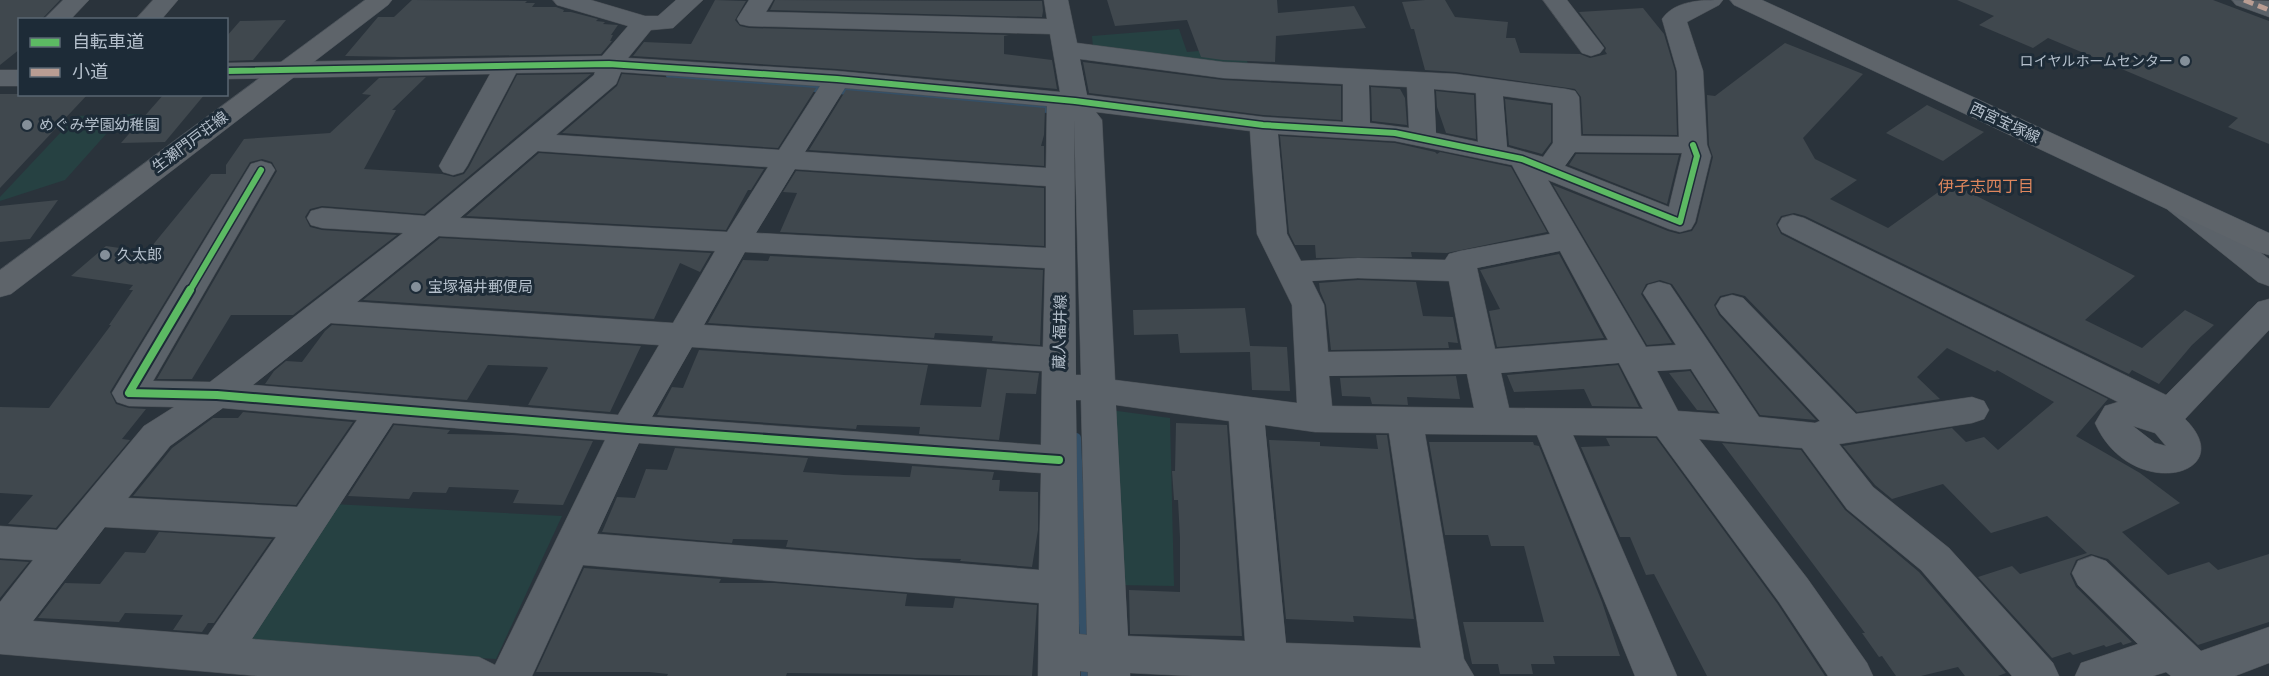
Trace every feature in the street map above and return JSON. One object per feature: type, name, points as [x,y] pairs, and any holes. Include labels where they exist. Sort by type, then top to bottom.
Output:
[{"type":"main road","name":"生瀬門戸荘線","points":[[0,286],[380,0]]},
{"type":"main road","name":"西宮宝塚線","points":[[1742,0],[2269,245]]},
{"type":"street","points":[[57,18],[77,0]]},
{"type":"street","points":[[149,18],[166,0]]},
{"type":"street","points":[[565,0],[644,23],[664,23],[691,0]]},
{"type":"street","points":[[761,0],[749,19],[1063,38],[1153,86],[1278,104],[1356,77],[1489,86],[1566,97],[1567,144]]},
{"type":"street","name":"蔵人福井線","points":[[1056,0],[1063,38],[1065,107],[1061,178],[1059,588],[1084,661]]},
{"type":"street","points":[[1555,0],[1591,48]]},
{"type":"street","points":[[228,71],[609,64],[837,79],[1065,107],[1153,86],[1278,104],[1358,131],[1395,133],[1522,160],[1680,222],[1697,156],[1693,145],[1690,71],[1674,19],[1711,0]]},
{"type":"street","points":[[2244,0],[2269,10]]},
{"type":"street","points":[[0,634],[66,547],[157,436],[217,395],[432,226],[607,78],[609,64],[644,23]]},
{"type":"street","points":[[453,166],[507,66]]},
{"type":"street","points":[[1356,77],[1358,131]]},
{"type":"street","points":[[0,78],[18,78]]},
{"type":"street","points":[[511,676],[628,429],[736,241],[837,79]]},
{"type":"street","points":[[1420,80],[1423,139]]},
{"type":"street","points":[[1489,86],[1522,160],[1634,355],[1667,423],[1793,590],[1852,676]]},
{"type":"street","points":[[1278,104],[1272,234],[1308,305],[1315,419]]},
{"type":"street","points":[[1065,107],[1088,120],[1098,390],[1084,661],[1267,661],[1449,672],[1405,420]]},
{"type":"street","points":[[531,142],[1061,178]]},
{"type":"street","points":[[1522,160],[1567,144],[1693,145]]},
{"type":"street","points":[[261,170],[129,393],[217,395],[628,429],[1059,460]]},
{"type":"street","points":[[2176,202],[2269,275]]},
{"type":"street","points":[[322,218],[432,226],[1062,259]]},
{"type":"street","points":[[1794,225],[2167,417],[2269,310]]},
{"type":"street","points":[[1494,421],[1460,261],[1568,240]]},
{"type":"street","points":[[1291,272],[1358,268],[1462,271]]},
{"type":"street","points":[[1659,293],[1748,429]]},
{"type":"street","points":[[1732,306],[1849,429]]},
{"type":"street","points":[[325,311],[682,335],[1060,373],[1098,390],[1315,419],[1667,423],[1812,435],[1972,410]]},
{"type":"street","points":[[1312,364],[1482,362],[1634,355],[1700,356]]},
{"type":"street","points":[[219,654],[383,409]]},
{"type":"street","points":[[1246,409],[1267,661]]},
{"type":"street","points":[[1549,420],[1656,676]]},
{"type":"street","points":[[1812,435],[1860,498],[1935,559],[2038,676]]},
{"type":"street","points":[[96,511],[306,524]]},
{"type":"street","points":[[0,542],[66,547]]},
{"type":"street","points":[[571,548],[1059,588]]},
{"type":"street","points":[[2092,573],[2189,666]]},
{"type":"street","points":[[0,634],[479,676]]},
{"type":"street","points":[[2096,676],[2189,666],[2269,645]]},
{"type":"green space","points":[[1179,29],[1187,52],[1243,47],[1248,64],[1198,61],[1093,48],[1092,36]]},
{"type":"green space","points":[[140,114],[132,123],[115,124],[65,180],[0,201],[0,197],[76,116]]},
{"type":"green space","points":[[1110,410],[1170,418],[1174,586],[1117,585]]},
{"type":"green space","points":[[333,504],[562,516],[496,659],[237,645]]},
{"type":"building","points":[[0,0],[60,0],[43,18],[18,18],[18,51],[0,65]]},
{"type":"building","points":[[412,0],[527,1],[525,3],[535,3],[532,7],[556,7],[564,10],[563,12],[598,19],[596,21],[605,22],[603,24],[618,25],[611,35],[613,35],[610,41],[612,41],[601,54],[345,56],[378,17],[394,17]]},
{"type":"building","points":[[715,0],[746,1],[735,20],[740,26],[749,28],[1009,35],[1004,36],[1004,54],[1052,60],[1057,89],[837,69],[633,56],[644,42],[691,44]]},
{"type":"building","points":[[775,0],[1042,1],[1043,11],[1042,17],[770,10]]},
{"type":"building","points":[[1107,0],[1277,0],[1278,13],[1354,6],[1366,28],[1276,36],[1275,62],[1223,60],[1201,57],[1187,20],[1115,26]]},
{"type":"building","points":[[1445,0],[1455,17],[1508,22],[1506,38],[1515,38],[1520,53],[1580,54],[1590,58],[1607,54],[1606,48],[1579,12],[1643,8],[1664,34],[1675,71],[1677,135],[1583,134],[1581,97],[1575,89],[1456,72],[1425,70],[1414,29],[1411,29],[1402,2]]},
{"type":"building","name":"ロイヤルホームセンター","points":[[1957,0],[2213,0],[2269,21],[2269,144],[2228,127],[2238,118],[2048,38],[2033,48],[1979,25],[1994,16]]},
{"type":"building","points":[[286,20],[253,60],[228,61],[228,35],[240,21]]},
{"type":"building","points":[[1785,43],[1863,74],[1803,138],[1815,159],[1857,180],[1830,199],[1888,228],[1951,183],[2135,276],[2085,320],[2142,348],[2185,310],[2214,325],[2192,345],[2159,384],[2132,370],[2129,374],[1805,216],[1794,213],[1781,216],[1776,224],[1781,234],[2108,399],[2076,436],[2140,473],[2180,503],[2122,532],[2168,575],[2209,562],[2218,570],[2269,554],[2269,622],[2198,645],[2108,559],[2091,554],[2076,560],[2070,574],[2076,587],[2132,642],[2123,645],[2121,642],[2106,647],[2104,645],[2073,655],[2070,652],[2052,658],[1978,577],[2012,566],[2020,574],[2087,553],[2047,516],[1991,533],[1943,484],[1892,499],[1875,485],[1843,446],[1952,428],[1966,442],[1984,437],[1998,450],[2054,402],[1997,370],[1995,372],[1947,348],[1917,377],[1940,399],[1857,412],[1745,296],[1733,293],[1720,296],[1714,305],[1719,315],[1816,420],[1760,415],[1672,284],[1660,280],[1646,284],[1641,294],[1672,343],[1647,345],[1553,185],[1668,231],[1679,234],[1692,231],[1697,223],[1713,157],[1709,145],[1707,95],[1715,96]]},
{"type":"building","points":[[1083,62],[1223,80],[1341,86],[1341,120],[1263,115],[1089,93]]},
{"type":"building","points":[[591,74],[424,214],[322,206],[310,209],[305,217],[310,227],[322,230],[397,235],[293,315],[231,315],[192,379],[157,379],[277,171],[272,162],[262,159],[250,162],[110,392],[116,404],[129,408],[146,409],[122,439],[130,440],[56,528],[8,524],[33,495],[0,493],[0,407],[49,408],[111,325],[109,325],[133,290],[129,290],[133,285],[71,276],[106,246],[147,252],[211,174],[226,174],[226,165],[244,139],[330,133],[371,95],[362,94],[379,78],[426,77],[392,110],[396,110],[364,169],[442,174],[454,177],[464,174],[469,167],[517,75]]},
{"type":"building","points":[[622,74],[816,88],[778,148],[562,133],[617,86]]},
{"type":"building","points":[[1371,87],[1400,89],[1405,98],[1407,125],[1372,121]]},
{"type":"building","points":[[846,90],[1045,108],[1044,135],[1041,146],[1044,146],[1044,166],[809,150]]},
{"type":"building","points":[[1436,91],[1474,95],[1476,139],[1446,133],[1437,107]]},
{"type":"building","points":[[0,94],[86,96],[0,188]]},
{"type":"building","points":[[162,96],[203,96],[165,142],[121,143]]},
{"type":"building","points":[[1505,99],[1551,105],[1551,142],[1542,154],[1509,145]]},
{"type":"building","points":[[1927,105],[1984,132],[1943,161],[1886,133]]},
{"type":"building","points":[[1280,136],[1395,143],[1437,154],[1440,152],[1511,167],[1547,232],[1447,253],[1411,252],[1412,257],[1316,258],[1315,245],[1295,245],[1289,233]]},
{"type":"building","points":[[539,153],[764,169],[751,190],[748,190],[726,230],[466,216]]},
{"type":"building","points":[[1576,154],[1679,155],[1667,204],[1569,165]]},
{"type":"building","points":[[796,171],[1044,188],[1044,246],[780,232],[797,193],[783,192]]},
{"type":"building","points":[[58,200],[30,239],[0,242],[0,206]]},
{"type":"building","points":[[440,238],[711,253],[700,272],[680,263],[654,319],[363,300]]},
{"type":"building","points":[[1559,254],[1604,338],[1497,347],[1489,311],[1500,309],[1480,270]]},
{"type":"building","points":[[770,256],[1043,270],[1040,345],[992,341],[993,336],[935,333],[934,338],[708,323],[743,260],[768,261]]},
{"type":"building","points":[[1358,280],[1416,282],[1423,316],[1453,317],[1458,343],[1448,342],[1449,348],[1331,350],[1326,305],[1319,283]]},
{"type":"building","points":[[1245,308],[1250,346],[1287,347],[1290,391],[1252,390],[1250,352],[1180,353],[1178,334],[1134,335],[1133,310]]},
{"type":"building","points":[[332,325],[641,346],[610,412],[528,405],[547,367],[488,365],[467,400],[265,384],[274,371],[286,361],[302,362]]},
{"type":"building","points":[[699,350],[928,365],[920,405],[981,407],[987,369],[1039,373],[1036,394],[1006,393],[999,440],[919,434],[920,427],[857,425],[856,429],[657,415],[672,387],[683,388]]},
{"type":"building","points":[[1618,365],[1639,407],[1592,406],[1584,389],[1514,392],[1507,375]]},
{"type":"building","points":[[1690,371],[1716,411],[1697,410],[1669,373]]},
{"type":"building","points":[[1456,376],[1460,399],[1407,397],[1408,405],[1372,404],[1370,397],[1342,396],[1340,378]]},
{"type":"building","points":[[243,412],[353,422],[296,505],[133,496],[172,448],[213,418],[238,418]]},
{"type":"building","points":[[1176,423],[1227,425],[1242,636],[1130,634],[1129,590],[1180,592],[1178,500],[1174,500],[1172,471],[1175,471]]},
{"type":"building","points":[[394,425],[450,430],[447,434],[513,435],[593,441],[563,505],[513,503],[519,490],[449,487],[446,493],[413,492],[409,499],[348,496]]},
{"type":"building","points":[[1376,435],[1387,435],[1414,619],[1353,616],[1354,622],[1286,619],[1269,440],[1320,442],[1320,446],[1378,449]]},
{"type":"building","points":[[1606,438],[1656,438],[1777,603],[1825,676],[1707,676],[1654,574],[1646,575],[1630,537],[1620,537],[1581,447],[1610,446]]},
{"type":"building","points":[[1429,442],[1533,442],[1534,445],[1539,446],[1602,602],[1620,656],[1553,656],[1555,664],[1531,664],[1533,674],[1500,674],[1498,664],[1472,664],[1463,622],[1544,622],[1524,546],[1491,546],[1488,535],[1445,535]]},
{"type":"building","points":[[1722,443],[1801,450],[1845,510],[1919,572],[2006,673],[1998,676],[1965,676],[1958,667],[1921,676],[1896,676],[1882,656],[1879,657],[1862,633],[1865,633]]},
{"type":"building","points":[[675,448],[808,458],[803,472],[910,477],[912,466],[994,472],[992,480],[1000,480],[999,491],[1038,492],[1038,530],[1032,567],[960,561],[961,559],[915,558],[786,547],[788,540],[733,539],[732,543],[602,532],[617,497],[635,498],[646,469],[667,470]]},
{"type":"building","points":[[159,532],[272,539],[214,623],[208,623],[202,632],[173,630],[183,615],[125,613],[119,622],[38,618],[65,583],[100,584],[125,552],[145,553]]},
{"type":"building","points":[[0,560],[29,562],[0,598]]},
{"type":"building","points":[[584,568],[721,579],[719,583],[775,583],[907,594],[905,606],[953,608],[955,598],[1037,605],[1032,676],[787,673],[786,676],[667,676],[668,674],[649,672],[536,672]]},
{"type":"waterway","points":[[670,75],[1059,110]]},
{"type":"waterway","points":[[1076,438],[1085,646]]},
{"type":"waterway","points":[[1086,660],[1086,676]]},
{"type":"marked path","points":[[2244,0],[2269,10]]},
{"type":"cycle path","points":[[228,71],[609,64],[837,79],[1075,101],[1263,125],[1395,133],[1522,159],[1680,222],[1697,156],[1693,145]]},
{"type":"cycle path","points":[[261,170],[129,393],[217,395],[628,429],[1059,460]]},
{"type":"place","name":"ロイヤルホームセンター","points":[[2185,61]]},
{"type":"place","name":"めぐみ学園幼稚園","points":[[27,125]]},
{"type":"place","name":"久太郎","points":[[105,255]]},
{"type":"place","name":"宝塚福井郵便局","points":[[416,287]]},
{"type":"district","name":"伊孑志四丁目","points":[[1986,186]]}]
